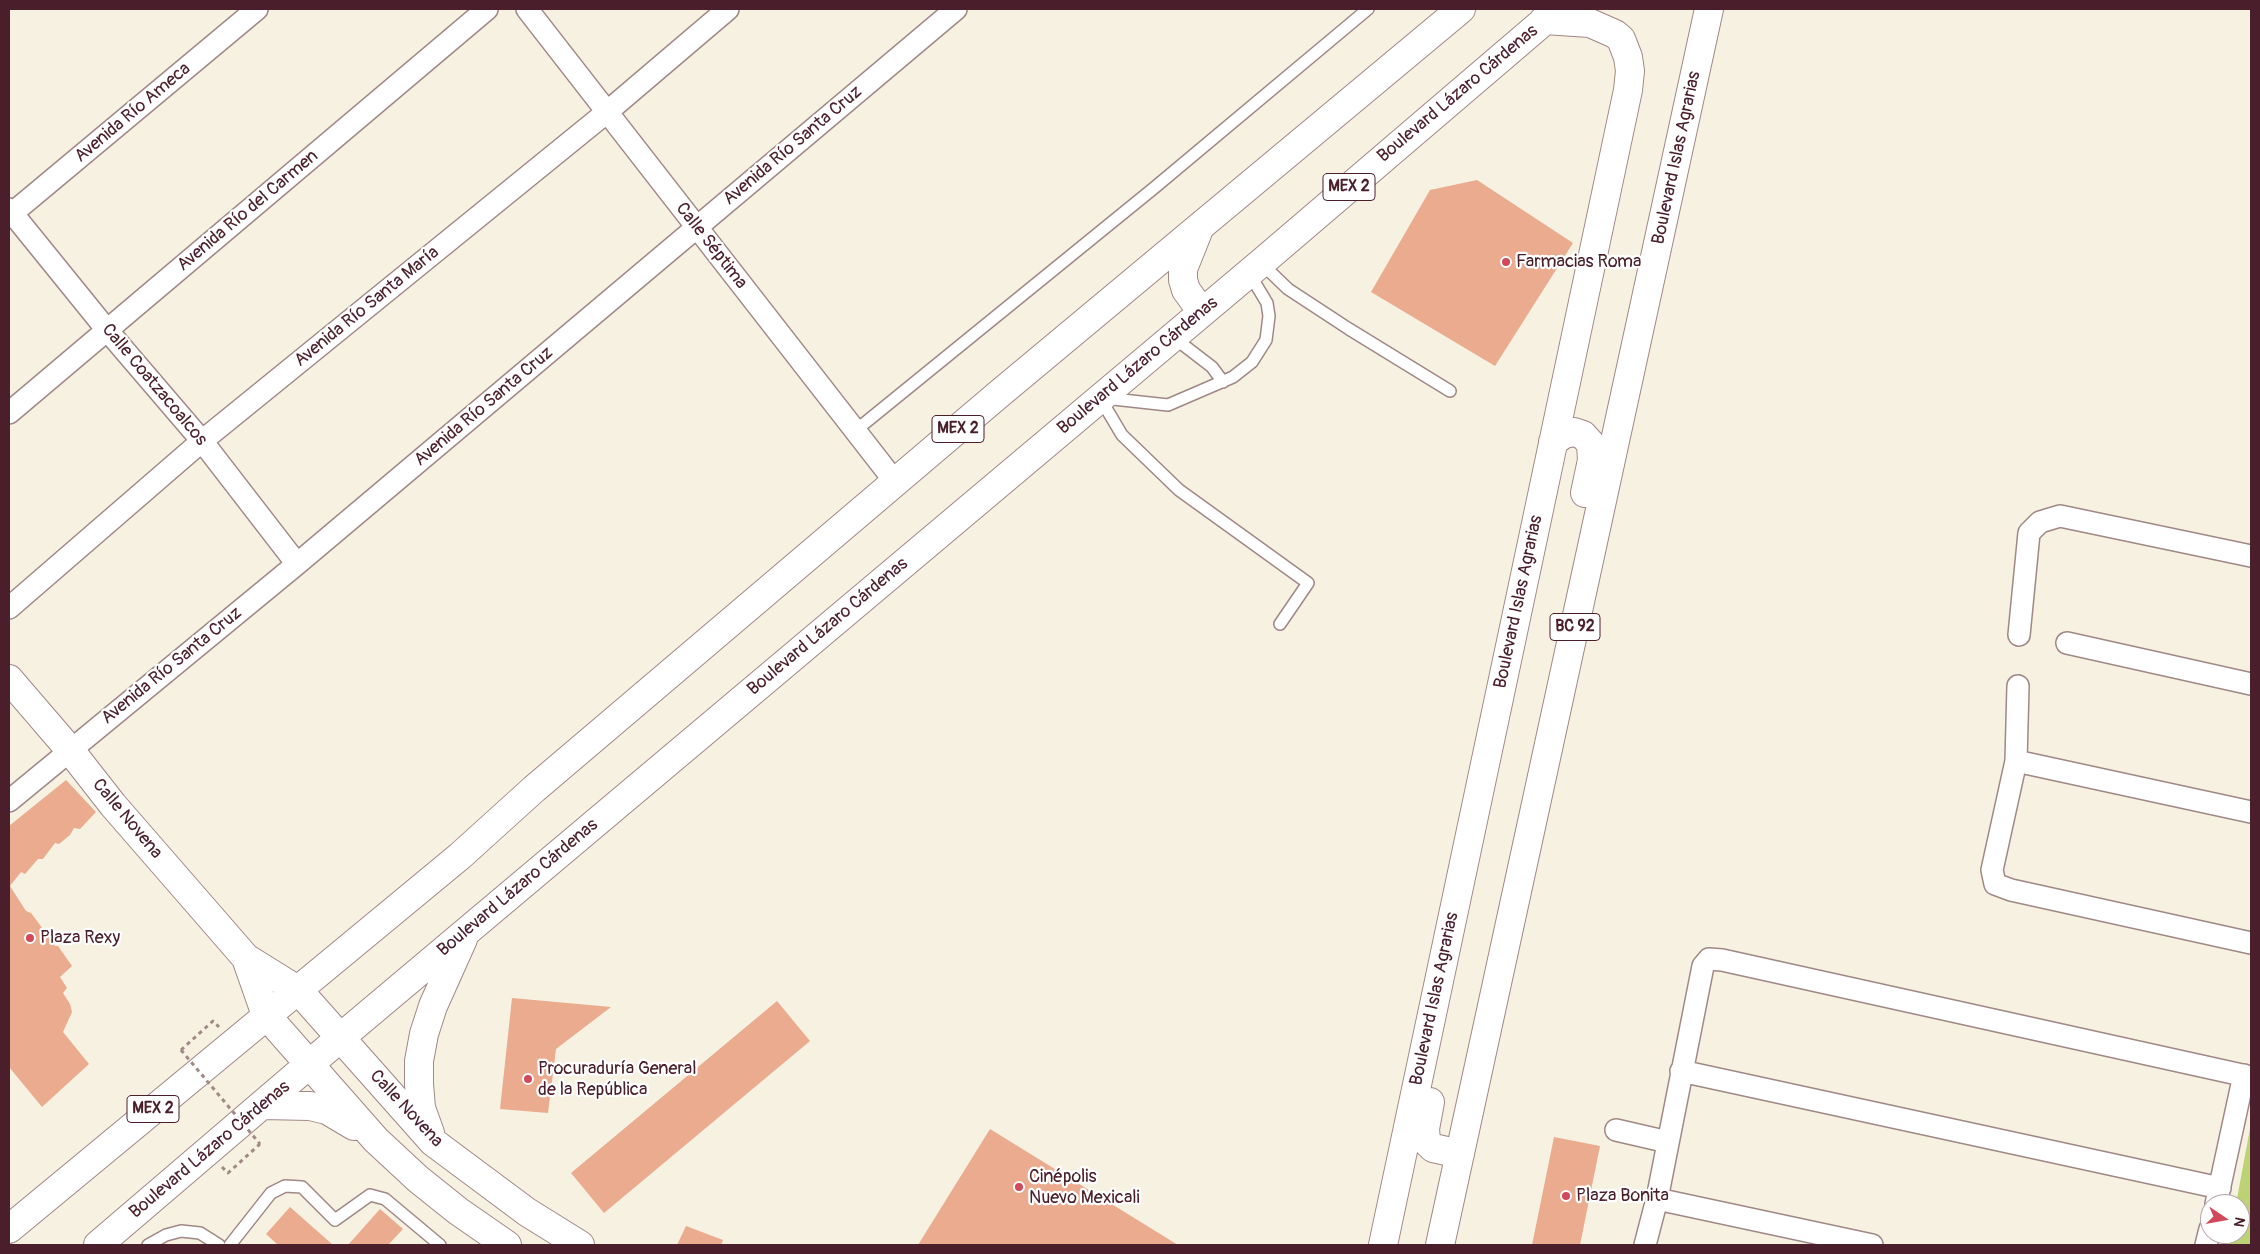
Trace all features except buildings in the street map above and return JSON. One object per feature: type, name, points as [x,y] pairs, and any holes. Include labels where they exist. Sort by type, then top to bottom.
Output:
[{"type":"main road","name":"MEX 2","points":[[9,1229],[266,1014],[298,991],[460,856],[534,789],[1461,9]]},
{"type":"main road","name":"Boulevard Islas Agrarias","points":[[1440,1245],[1709,9]]},
{"type":"main road","name":"Boulevard Islas Agrarias","points":[[1383,1245],[1616,149],[1630,71],[1625,47],[1615,34],[1590,23],[1551,14]]},
{"type":"main road","name":"Boulevard Lázaro Cárdenas","points":[[98,1245],[340,1038],[1255,268],[1551,14]]},
{"type":"main road","points":[[1201,226],[1186,260],[1182,280],[1186,290],[1202,312]]},
{"type":"main road","points":[[1553,442],[1564,434],[1574,432],[1583,435],[1591,444],[1592,460],[1567,579],[1580,605]]},
{"type":"main road","name":"Calle Novena","points":[[9,679],[70,750],[113,805],[246,958],[298,991],[434,1142],[520,1207],[580,1245]]},
{"type":"main road","points":[[434,1142],[421,1108],[419,1061],[424,1034],[433,1006],[466,932]]},
{"type":"main road","name":"Calle Novena","points":[[246,958],[266,1014],[309,1066],[376,1140],[418,1179],[451,1206],[507,1245]]},
{"type":"main road","points":[[1430,1025],[1437,1066],[1425,1129],[1426,1139],[1433,1148],[1460,1154]]},
{"type":"main road","points":[[263,1105],[310,1106],[327,1110],[376,1140]]},
{"type":"street","name":"Avenida Río Ameca","points":[[10,213],[257,9]]},
{"type":"street","name":"Avenida Río del Carmen","points":[[9,413],[486,9]]},
{"type":"street","name":"Calle Séptima","points":[[527,9],[896,483]]},
{"type":"street","name":"Avenida Río Santa María","points":[[9,608],[202,441],[607,112],[728,9]]},
{"type":"street","name":"Avenida Río Santa Cruz","points":[[9,801],[297,564],[956,9]]},
{"type":"street","name":"Calle Coatzacoalcos","points":[[10,213],[202,441],[297,564]]},
{"type":"street","points":[[2019,635],[2029,533],[2040,522],[2060,516],[2251,556]]},
{"type":"street","points":[[2067,644],[2251,684]]},
{"type":"street","points":[[2018,686],[2016,761],[1992,870],[1995,884],[2011,890],[2251,943]]},
{"type":"street","points":[[2016,761],[2251,812]]},
{"type":"street","points":[[1645,1245],[1657,1199],[1703,966],[1710,959],[1722,960],[2248,1076],[2218,1194]]},
{"type":"street","points":[[1681,1072],[2209,1194]]},
{"type":"street","points":[[1616,1130],[1668,1142]]},
{"type":"street","points":[[1657,1199],[1872,1245]]},
{"type":"lane","points":[[855,431],[1154,188],[1368,9]]},
{"type":"lane","points":[[1100,398],[1168,405],[1223,382],[1252,362],[1266,340],[1268,303],[1255,268]]},
{"type":"lane","points":[[1255,268],[1450,391]]},
{"type":"lane","points":[[1173,337],[1212,366],[1223,382]]},
{"type":"lane","points":[[1100,398],[1122,435],[1179,490],[1308,583],[1280,624]]},
{"type":"lane","points":[[230,1245],[271,1193],[285,1186],[302,1187],[335,1220],[370,1195],[384,1199],[434,1243]]},
{"type":"lane","points":[[148,1245],[166,1235],[181,1231],[200,1233],[206,1242],[219,1245]]},
{"type":"path","points":[[213,1021],[182,1050],[260,1144],[228,1173]]},
{"type":"green space","points":[[2251,1123],[2251,1245],[2229,1245],[2250,1244],[2250,1194],[2238,1194]]},
{"type":"place","name":"Farmacias Roma","points":[[1506,262]]},
{"type":"place","name":"Plaza Rexy","points":[[30,938]]},
{"type":"place","name":"Procuraduría General de la República","points":[[528,1079]]},
{"type":"place","name":"Cinépolis Nuevo Mexicali","points":[[1019,1187]]},
{"type":"place","name":"Plaza Bonita","points":[[1566,1196]]}]
